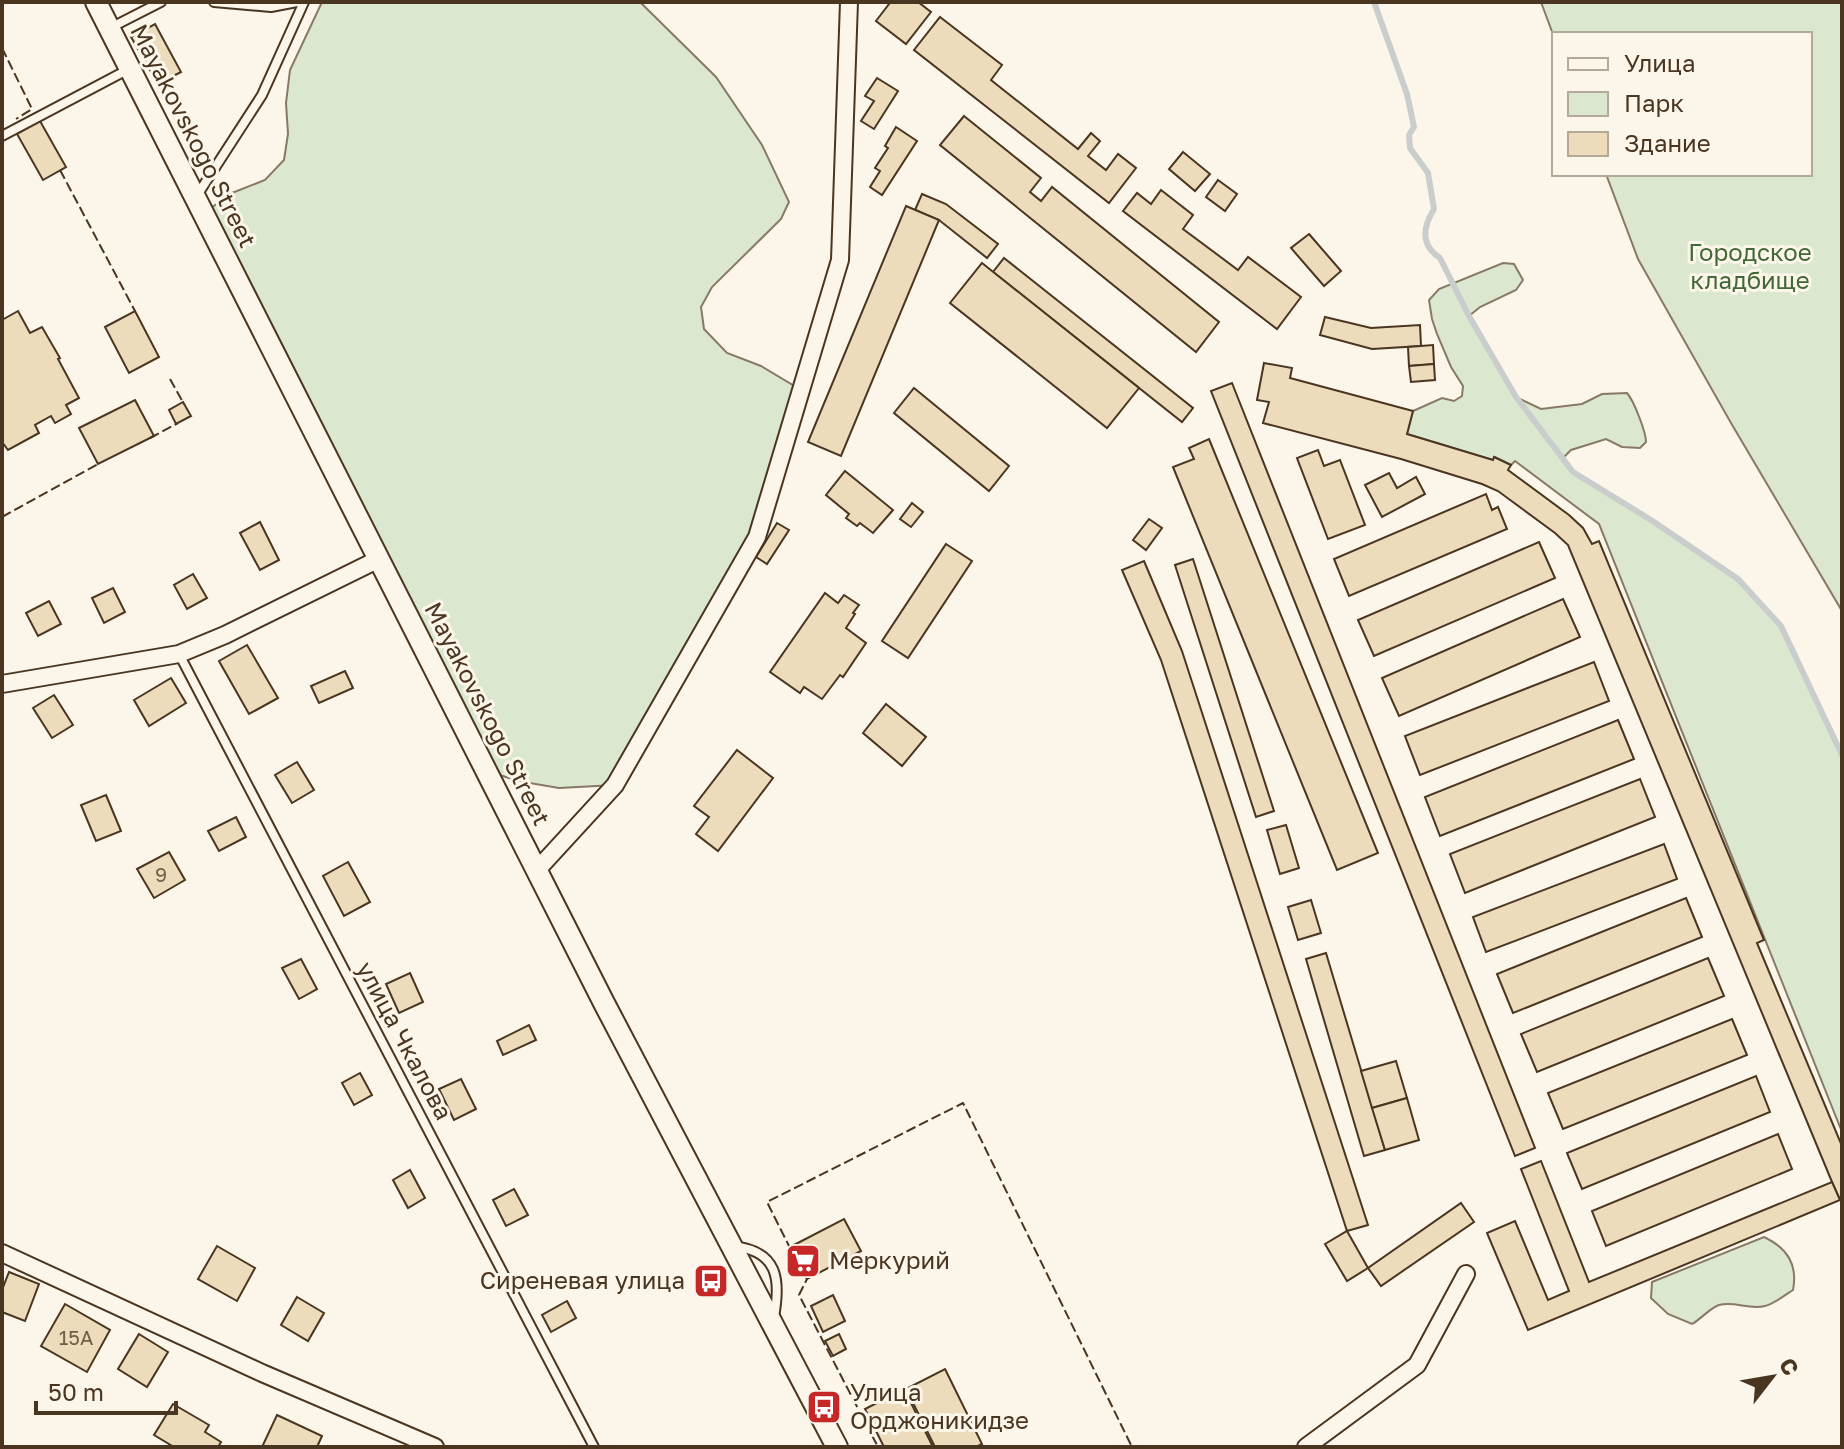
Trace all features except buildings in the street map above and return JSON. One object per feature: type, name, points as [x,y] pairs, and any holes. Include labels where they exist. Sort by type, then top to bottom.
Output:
[{"type":"street","name":"Mayakovskogo Street","points":[[96,2],[604,1003],[837,1447]]},
{"type":"street","points":[[537,870],[615,785],[757,537],[840,260],[849,2]]},
{"type":"street","points":[[2,684],[179,654],[225,635],[379,559]]},
{"type":"street","points":[[2,1253],[262,1373],[435,1447]]},
{"type":"street","points":[[1306,1447],[1417,1365],[1466,1274]]},
{"type":"lane","points":[[109,28],[161,2]]},
{"type":"lane","points":[[214,2],[271,7],[297,2]]},
{"type":"lane","points":[[196,198],[262,95],[304,2]]},
{"type":"lane","points":[[2,136],[130,69]]},
{"type":"lane","name":"улица Чкалова","points":[[179,654],[594,1447]]},
{"type":"green space","points":[[322,2],[640,2],[716,77],[762,145],[789,202],[781,219],[712,287],[701,307],[704,329],[727,353],[761,366],[801,390],[757,537],[615,785],[559,788],[518,781],[487,771],[204,213],[232,193],[265,180],[284,160],[290,70]]},
{"type":"green space","name":"Городское кладбище","points":[[1541,2],[1842,2],[1842,611],[1638,259],[1607,176],[1812,176],[1812,32],[1552,32]]},
{"type":"green space","points":[[1503,263],[1514,264],[1523,280],[1516,290],[1480,307],[1469,316],[1516,397],[1541,409],[1582,404],[1602,394],[1627,393],[1639,417],[1646,442],[1640,448],[1622,447],[1606,439],[1571,450],[1563,458],[1573,472],[1738,579],[1781,626],[1842,755],[1842,1132],[1599,524],[1515,461],[1511,465],[1495,457],[1493,460],[1407,434],[1413,411],[1442,398],[1454,401],[1462,396],[1463,386],[1437,334],[1429,300],[1439,289]]},
{"type":"green space","points":[[1764,1237],[1785,1252],[1794,1272],[1793,1290],[1772,1303],[1759,1307],[1719,1305],[1692,1324],[1668,1314],[1651,1298],[1652,1282]]},
{"type":"waterway","points":[[1374,2],[1407,94],[1414,127],[1409,135],[1410,148],[1428,173],[1434,209],[1427,222],[1426,242],[1440,258],[1516,397],[1573,472],[1738,579],[1781,626],[1842,755]]},
{"type":"fence","points":[[2,48],[32,109],[16,119]]},
{"type":"fence","points":[[60,170],[135,311]]},
{"type":"fence","points":[[170,379],[184,404]]},
{"type":"fence","points":[[150,438],[178,423]]},
{"type":"fence","points":[[2,517],[100,463]]},
{"type":"fence","points":[[791,1250],[767,1202],[963,1103],[1132,1447]]},
{"type":"fence","points":[[804,1274],[807,1279],[799,1295],[878,1447]]},
{"type":"place","name":"Меркурий","points":[[803,1261]]},
{"type":"place","name":"Сиреневая улица","points":[[711,1281]]},
{"type":"place","name":"Улица Орджоникидзе","points":[[824,1407]]}]
